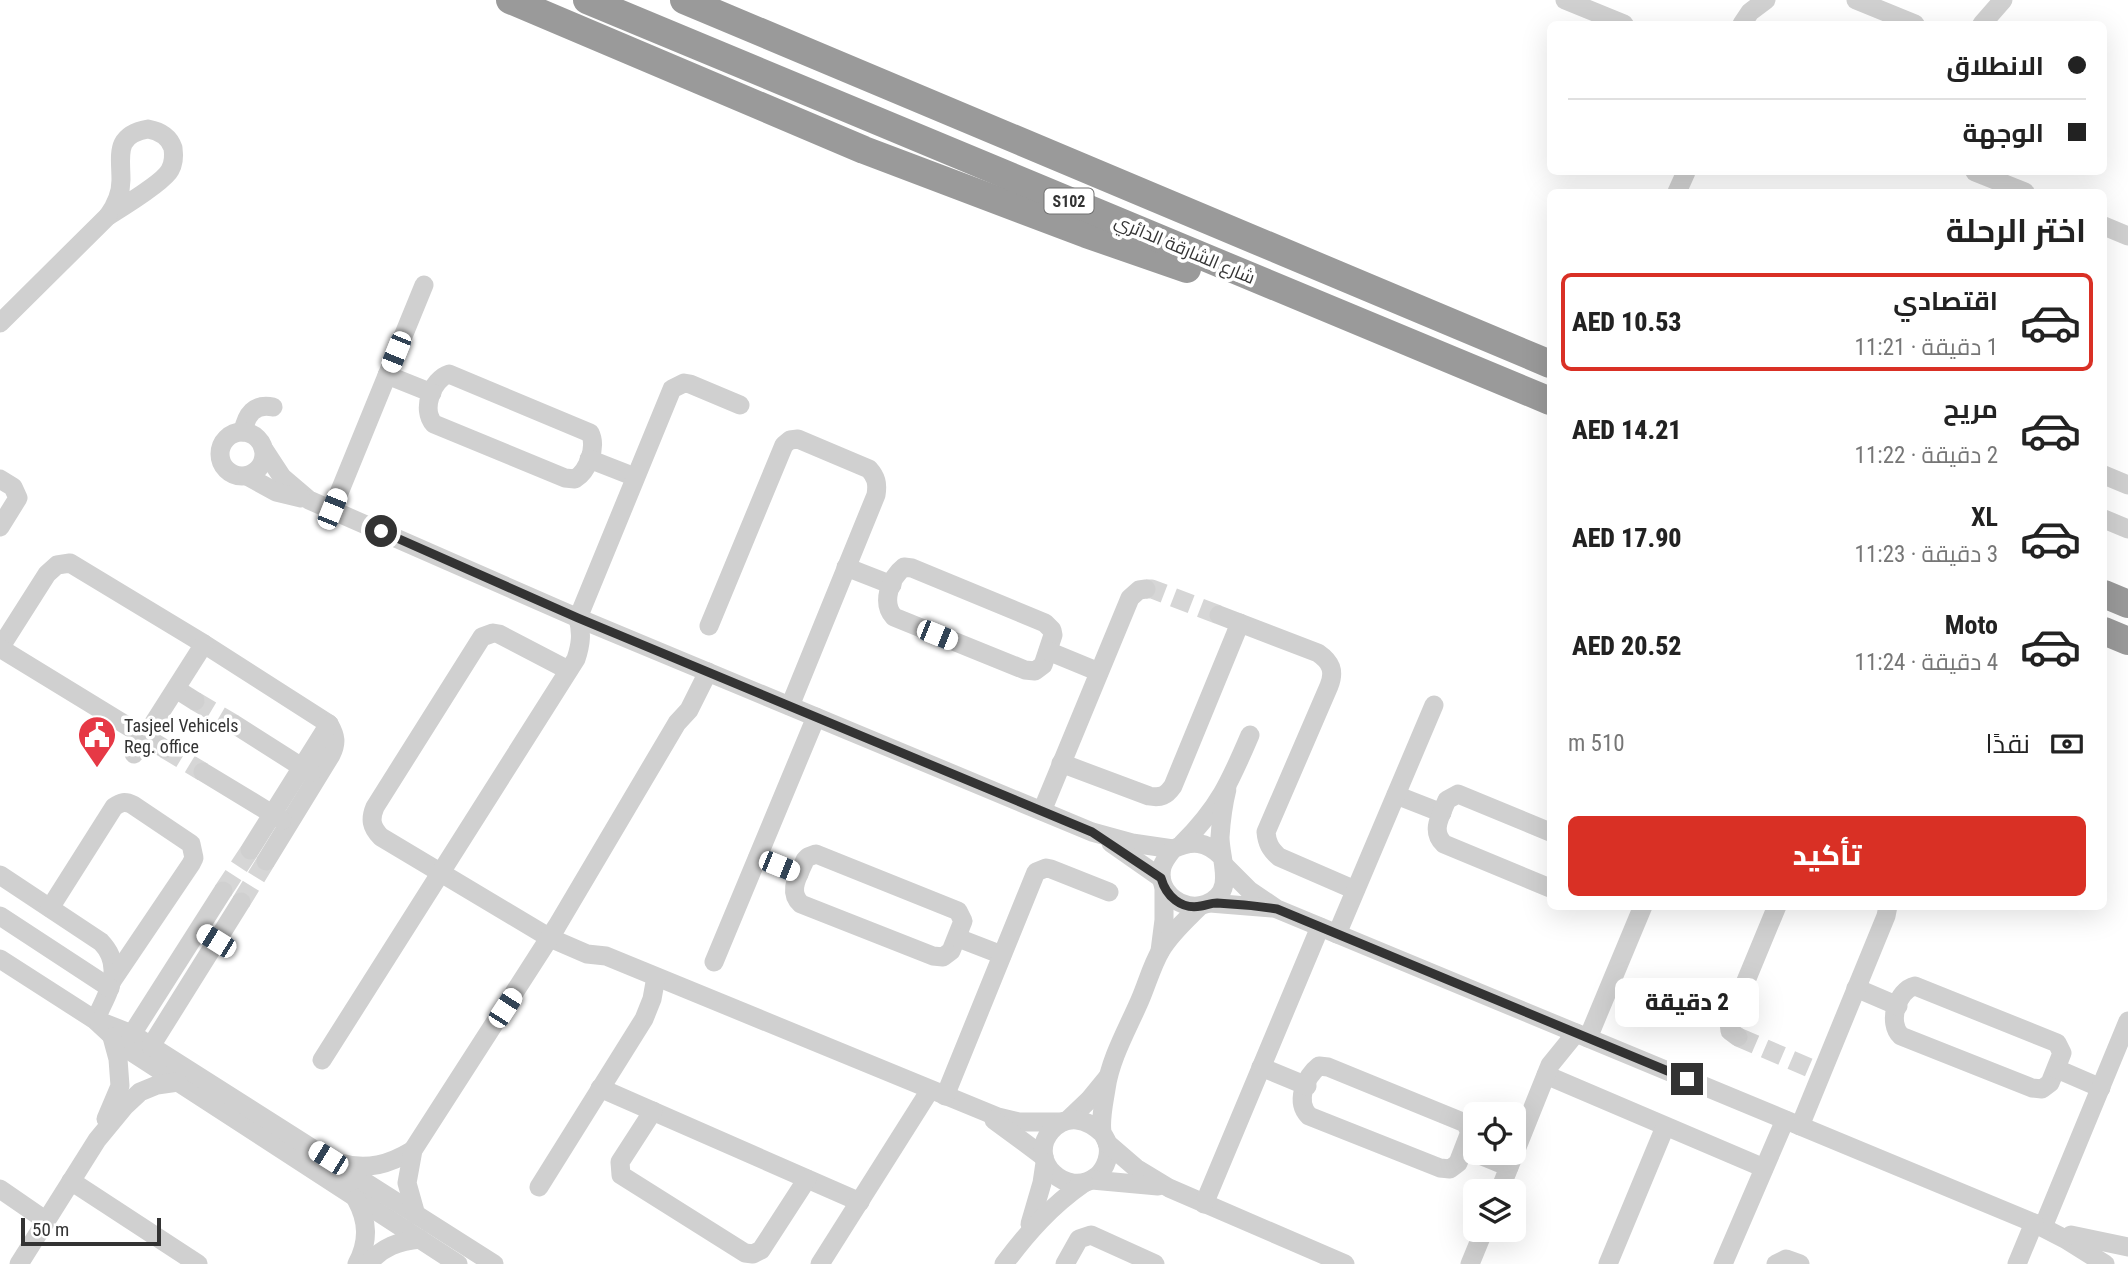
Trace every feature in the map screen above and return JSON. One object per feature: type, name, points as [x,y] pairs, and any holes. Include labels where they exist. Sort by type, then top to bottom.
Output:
[{"type":"highway","points":[[510,0],[934,178],[1168,262],[1335,312]]},
{"type":"highway","name":"شارع الشارقة الدائري","points":[[587,0],[1547,400]]},
{"type":"highway","name":"شارع الشارقة الدائري","points":[[684,0],[1542,356]]},
{"type":"highway","points":[[2107,595],[2128,604]]},
{"type":"highway","points":[[2107,632],[2128,641]]},
{"type":"street","points":[[1565,0],[1617,21]]},
{"type":"street","points":[[1744,21],[1750,12],[1766,0]]},
{"type":"street","points":[[1856,0],[1908,21]]},
{"type":"street","points":[[1985,21],[2003,0]]},
{"type":"street","points":[[1982,175],[2018,189]]},
{"type":"street","points":[[0,323],[108,216]]},
{"type":"street","points":[[2107,227],[2128,236]]},
{"type":"street","points":[[332,509],[424,285]]},
{"type":"street","points":[[449,374],[585,430],[590,433],[594,443],[589,459],[580,477],[570,479],[434,424],[426,410],[432,393],[441,377],[449,374]]},
{"type":"street","points":[[387,375],[432,393]]},
{"type":"street","points":[[321,1060],[568,670],[581,645],[578,618],[669,395],[677,385],[690,384],[740,405]]},
{"type":"street","points":[[243,432],[252,410],[259,406],[273,407]]},
{"type":"street","points":[[309,499],[282,477],[256,437],[243,432],[229,437],[221,448],[220,455],[225,469],[231,474],[247,476],[276,492],[309,499],[578,618],[1092,832],[1132,843],[1178,847],[1193,842],[1213,848],[1249,890],[1277,909],[2039,1225],[2105,1264]]},
{"type":"street","points":[[709,626],[784,445],[790,440],[806,441],[869,469],[878,485],[876,495],[790,706]]},
{"type":"street","points":[[247,476],[261,466],[263,448]]},
{"type":"street","points":[[589,459],[635,477]]},
{"type":"street","points":[[2107,476],[2128,485]]},
{"type":"street","points":[[0,479],[13,487],[18,498],[0,527]]},
{"type":"street","points":[[2107,520],[2128,529]]},
{"type":"street","points":[[164,749],[0,648],[47,574],[57,565],[69,563],[82,568],[329,724],[335,734],[336,745],[310,772],[258,855]]},
{"type":"street","points":[[846,567],[892,585]]},
{"type":"street","points":[[908,567],[1045,623],[1053,635],[1048,651],[1039,669],[1030,672],[894,617],[886,602],[892,585],[900,569],[908,567]]},
{"type":"street","points":[[1041,811],[1130,598],[1139,590],[1146,589]]},
{"type":"street","points":[[1219,615],[1326,659],[1331,667],[1333,677],[1268,822],[1267,842],[1271,850],[1279,856],[1355,890]]},
{"type":"street","points":[[1061,763],[1149,796],[1158,798],[1167,794],[1240,623]]},
{"type":"street","points":[[568,670],[499,634],[482,637],[372,814],[374,831],[440,873],[553,932],[587,954],[606,956],[978,1110],[1019,1122],[1081,1119],[1093,1124],[1136,1168],[1169,1188],[1345,1264]]},
{"type":"street","points":[[134,754],[204,644]]},
{"type":"street","points":[[1048,651],[1099,672]]},
{"type":"street","points":[[416,1215],[407,1183],[413,1150],[553,932],[677,723],[680,705],[702,669]]},
{"type":"street","points":[[176,689],[195,701]]},
{"type":"street","points":[[1205,1203],[1261,1067],[1328,930],[1355,890],[1434,705]]},
{"type":"street","points":[[714,962],[816,717]]},
{"type":"street","points":[[234,724],[310,772]]},
{"type":"street","points":[[1021,1241],[1037,1203],[1047,1137],[1089,1100],[1108,1077],[1160,952],[1164,920],[1162,867],[1207,818],[1227,789],[1250,735]]},
{"type":"street","points":[[203,772],[280,819]]},
{"type":"street","points":[[1160,952],[1179,928],[1224,887],[1226,876],[1221,822],[1227,789]]},
{"type":"street","points":[[1547,831],[1458,794],[1450,797],[1436,830],[1444,844],[1547,887]]},
{"type":"street","points":[[1396,795],[1442,813]]},
{"type":"street","points":[[50,908],[114,807],[120,803],[133,805],[191,844],[194,858],[191,864],[111,984],[94,1020]]},
{"type":"street","points":[[1092,832],[1163,883],[1170,897],[1179,903],[1277,909]]},
{"type":"street","points":[[820,855],[958,911],[963,921],[958,938],[948,955],[938,958],[802,904],[797,901],[794,890],[799,874],[808,856],[820,855]]},
{"type":"street","points":[[758,857],[799,874]]},
{"type":"street","points":[[820,1264],[860,1202],[938,1093],[1002,955],[1033,877],[1040,869],[1051,869],[1109,892]]},
{"type":"street","points":[[0,875],[101,942],[109,950],[115,970],[111,984]]},
{"type":"street","points":[[132,1034],[223,891]]},
{"type":"street","points":[[151,1046],[241,902]]},
{"type":"street","points":[[1504,1179],[1546,1075],[1557,1054],[1582,1035],[1641,910]]},
{"type":"street","points":[[1738,1037],[1730,1031],[1729,1022],[1775,910]]},
{"type":"street","points":[[1729,1262],[1764,1168],[1792,1123],[1856,988],[1887,910]]},
{"type":"street","points":[[0,916],[111,984]]},
{"type":"street","points":[[198,930],[216,941]]},
{"type":"street","points":[[958,938],[1002,955]]},
{"type":"street","points":[[0,959],[94,1020],[112,1037],[178,1082],[458,1264]]},
{"type":"street","points":[[539,1187],[643,1019],[652,999],[656,977]]},
{"type":"street","points":[[1919,987],[2057,1043],[2062,1053],[2057,1069],[2047,1087],[2037,1089],[1901,1036],[1893,1021],[1898,1006],[1907,988],[1919,987]]},
{"type":"street","points":[[1856,988],[1898,1006]]},
{"type":"street","points":[[94,1020],[132,1034],[494,1264]]},
{"type":"street","points":[[2017,1264],[2039,1225],[2128,1021]]},
{"type":"street","points":[[97,1140],[120,1086],[118,1059],[112,1037]]},
{"type":"street","points":[[1261,1067],[1307,1086]]},
{"type":"street","points":[[1463,1122],[1328,1067],[1315,1069],[1301,1102],[1308,1116],[1446,1170],[1455,1167],[1463,1153]]},
{"type":"street","points":[[2057,1069],[2101,1088]]},
{"type":"street","points":[[1546,1075],[1764,1168]]},
{"type":"street","points":[[1004,1264],[1050,1209],[1100,1173],[1106,1164],[1108,1077]]},
{"type":"street","points":[[19,1264],[97,1140],[125,1106],[140,1092],[157,1085],[178,1082]]},
{"type":"street","points":[[600,1088],[860,1202]]},
{"type":"street","points":[[978,1110],[1012,1132],[1044,1160],[1051,1173],[1061,1180],[1072,1184],[1088,1181],[1131,1182],[1169,1188]]},
{"type":"street","points":[[653,1111],[620,1162],[621,1175],[745,1253],[753,1254],[761,1250],[807,1179]]},
{"type":"street","points":[[1608,1264],[1665,1127]]},
{"type":"street","points":[[328,1158],[345,1164],[372,1166],[397,1160],[413,1150]]},
{"type":"street","points":[[1504,1165],[1509,1167]]},
{"type":"street","points":[[71,1181],[198,1264]]},
{"type":"street","points":[[0,1189],[45,1220]]},
{"type":"street","points":[[356,1199],[367,1227],[366,1242],[357,1264]]},
{"type":"street","points":[[2039,1225],[2128,1247]]},
{"type":"street","points":[[1065,1264],[1079,1239],[1091,1235],[1155,1264]]},
{"type":"street","points":[[368,1264],[393,1244],[420,1239]]},
{"type":"street","points":[[1470,1264],[1479,1242]]},
{"type":"street","points":[[1776,1264],[1786,1259],[1800,1264]]},
{"type":"tunnel","points":[[1146,589],[1219,615]]},
{"type":"tunnel","points":[[195,701],[234,724]]},
{"type":"tunnel","points":[[165,749],[203,772]]},
{"type":"tunnel","points":[[223,891],[250,850]]},
{"type":"tunnel","points":[[241,902],[266,861]]},
{"type":"tunnel","points":[[1738,1037],[1810,1068]]},
{"type":"place","name":"Tasjeel Vehicels Reg. office","points":[[97,769]]},
{"type":"route","points":[[381,531],[578,618],[1092,832],[1161,878],[1170,897],[1179,903],[1189,906],[1227,903],[1277,909],[1687,1079]]}]
